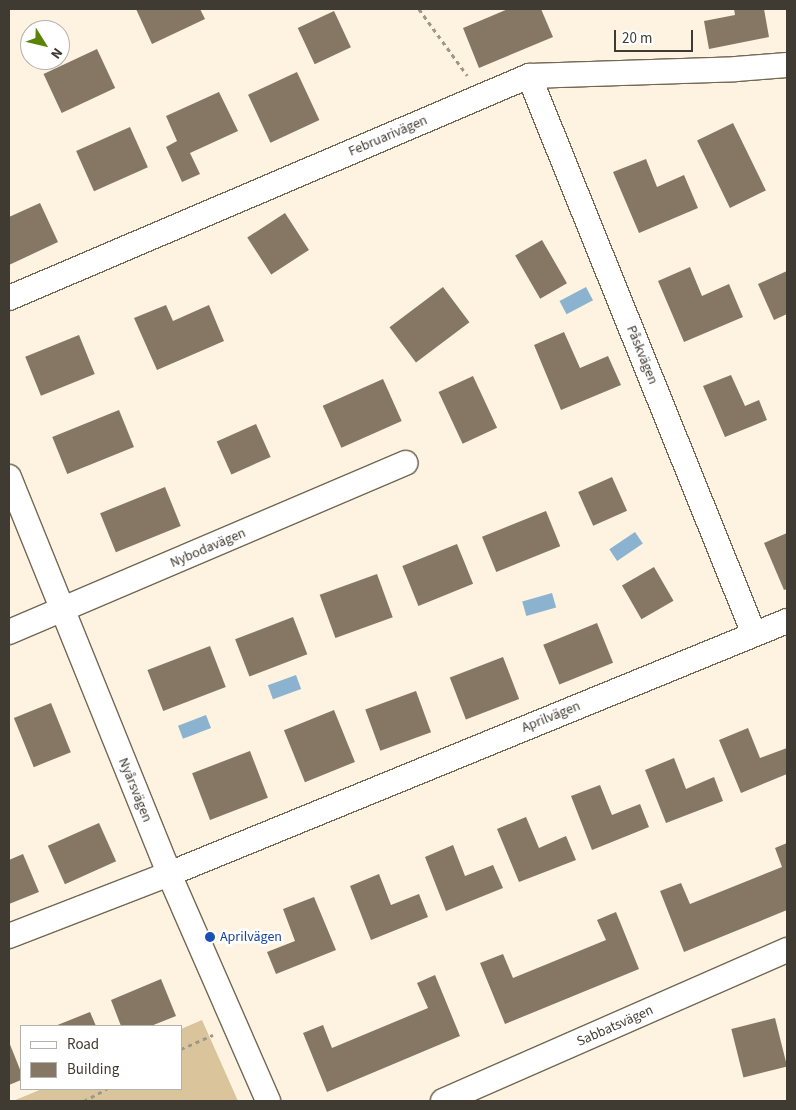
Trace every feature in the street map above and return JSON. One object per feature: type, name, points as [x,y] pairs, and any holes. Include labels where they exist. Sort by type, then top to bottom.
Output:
[{"type":"street","name":"Februarivägen","points":[[9,298],[529,76],[736,69],[787,65]]},
{"type":"street","name":"Påskvägen","points":[[529,76],[754,634]]},
{"type":"street","name":"Nybodavägen","points":[[9,632],[406,463]]},
{"type":"street","name":"Nyårsvägen","points":[[9,477],[169,874],[268,1101]]},
{"type":"street","name":"Aprilvägen","points":[[9,936],[169,874],[787,621]]},
{"type":"street","name":"Sabbatsvägen","points":[[453,1100],[787,950]]},
{"type":"path","points":[[420,9],[482,95]]},
{"type":"path","points":[[182,1049],[215,1034]]},
{"type":"path","points":[[84,1101],[105,1090]]},
{"type":"shaded area","points":[[202,1020],[238,1101],[13,1101],[40,1090],[182,1090],[182,1029]]},
{"type":"water","points":[[586,287],[593,300],[567,314],[560,301]]},
{"type":"water","points":[[635,532],[643,544],[617,561],[609,549]]},
{"type":"water","points":[[552,593],[556,607],[526,616],[522,602]]},
{"type":"water","points":[[296,675],[301,689],[273,699],[268,685]]},
{"type":"water","points":[[206,715],[211,728],[183,739],[178,726]]},
{"type":"building","points":[[136,9],[200,9],[205,19],[152,44]]},
{"type":"building","points":[[508,9],[541,9],[553,37],[479,68],[463,28]]},
{"type":"building","points":[[734,9],[764,9],[769,37],[709,49],[704,21],[735,15]]},
{"type":"building","points":[[334,11],[351,47],[315,64],[298,28]]},
{"type":"building","points":[[97,49],[115,88],[62,113],[44,74],[52,70],[70,70],[70,62]]},
{"type":"building","points":[[297,72],[319,120],[270,143],[248,95]]},
{"type":"building","points":[[219,92],[238,131],[190,153],[200,174],[182,182],[166,147],[177,141],[166,116]]},
{"type":"building","points":[[733,123],[766,190],[730,208],[697,141]]},
{"type":"building","points":[[130,127],[148,167],[94,191],[76,151]]},
{"type":"building","points":[[646,159],[657,187],[684,175],[698,208],[639,233],[613,172]]},
{"type":"building","points":[[40,203],[58,242],[9,265],[9,217]]},
{"type":"building","points":[[285,213],[309,250],[271,274],[247,238]]},
{"type":"building","points":[[542,240],[567,283],[540,299],[515,256]]},
{"type":"building","points":[[690,267],[702,296],[729,284],[743,317],[684,342],[658,281]]},
{"type":"building","points":[[787,271],[787,314],[774,320],[758,284]]},
{"type":"building","points":[[443,287],[469,322],[416,362],[389,327]]},
{"type":"building","points":[[166,305],[173,321],[209,305],[224,341],[157,370],[134,318]]},
{"type":"building","points":[[564,332],[580,368],[608,356],[621,385],[561,410],[534,345]]},
{"type":"building","points":[[79,335],[95,374],[41,396],[25,357]]},
{"type":"building","points":[[731,375],[745,406],[759,400],[767,420],[725,437],[703,386]]},
{"type":"building","points":[[473,376],[497,428],[463,444],[439,392]]},
{"type":"building","points":[[383,379],[402,421],[341,448],[323,406]]},
{"type":"building","points":[[119,410],[134,447],[67,474],[52,437]]},
{"type":"building","points":[[256,424],[271,457],[231,474],[217,441]]},
{"type":"building","points":[[612,477],[627,511],[593,526],[578,492]]},
{"type":"building","points":[[165,487],[181,526],[116,552],[100,513]]},
{"type":"building","points":[[546,511],[560,546],[496,572],[482,537]]},
{"type":"building","points":[[787,533],[787,589],[784,590],[764,543]]},
{"type":"building","points":[[457,544],[473,584],[418,606],[402,566]]},
{"type":"building","points":[[654,567],[674,601],[641,619],[622,586]]},
{"type":"building","points":[[377,574],[393,617],[335,638],[320,595]]},
{"type":"building","points":[[293,617],[307,654],[249,677],[235,639]]},
{"type":"building","points":[[597,623],[613,663],[559,685],[543,645]]},
{"type":"building","points":[[210,646],[226,687],[163,711],[147,670]]},
{"type":"building","points":[[503,657],[519,699],[466,719],[450,677]]},
{"type":"building","points":[[416,691],[431,732],[380,751],[365,709]]},
{"type":"building","points":[[51,703],[71,752],[34,767],[14,718]]},
{"type":"building","points":[[334,710],[355,762],[305,782],[284,730]]},
{"type":"building","points":[[748,728],[760,758],[787,748],[787,774],[741,793],[719,740]]},
{"type":"building","points":[[250,751],[268,798],[210,820],[192,773]]},
{"type":"building","points":[[674,758],[686,789],[714,777],[723,801],[666,823],[645,770]]},
{"type":"building","points":[[600,785],[612,815],[640,804],[649,827],[592,850],[571,796]]},
{"type":"building","points":[[526,817],[539,848],[566,836],[576,860],[519,882],[497,829]]},
{"type":"building","points":[[99,823],[116,861],[65,884],[48,846]]},
{"type":"building","points":[[787,843],[787,910],[684,952],[660,891],[681,883],[690,904],[782,867],[775,848]]},
{"type":"building","points":[[453,845],[465,876],[493,865],[503,888],[446,911],[425,857]]},
{"type":"building","points":[[23,854],[39,892],[9,904],[9,860]]},
{"type":"building","points":[[379,874],[391,905],[419,894],[428,917],[371,940],[350,886]]},
{"type":"building","points":[[314,897],[336,950],[276,974],[267,952],[295,941],[283,909]]},
{"type":"building","points":[[616,912],[639,969],[505,1024],[480,963],[503,954],[513,978],[606,940],[597,920]]},
{"type":"building","points":[[435,975],[460,1036],[327,1092],[303,1033],[323,1025],[332,1048],[428,1008],[417,983]]},
{"type":"building","points":[[161,979],[176,1016],[154,1025],[121,1025],[111,1000]]},
{"type":"building","points":[[90,1012],[96,1025],[58,1025]]},
{"type":"building","points":[[775,1018],[787,1067],[743,1077],[731,1029]]},
{"type":"building","points":[[9,1042],[20,1070],[20,1080],[9,1085]]},
{"type":"place","name":"Aprilvägen","points":[[210,937]]}]
